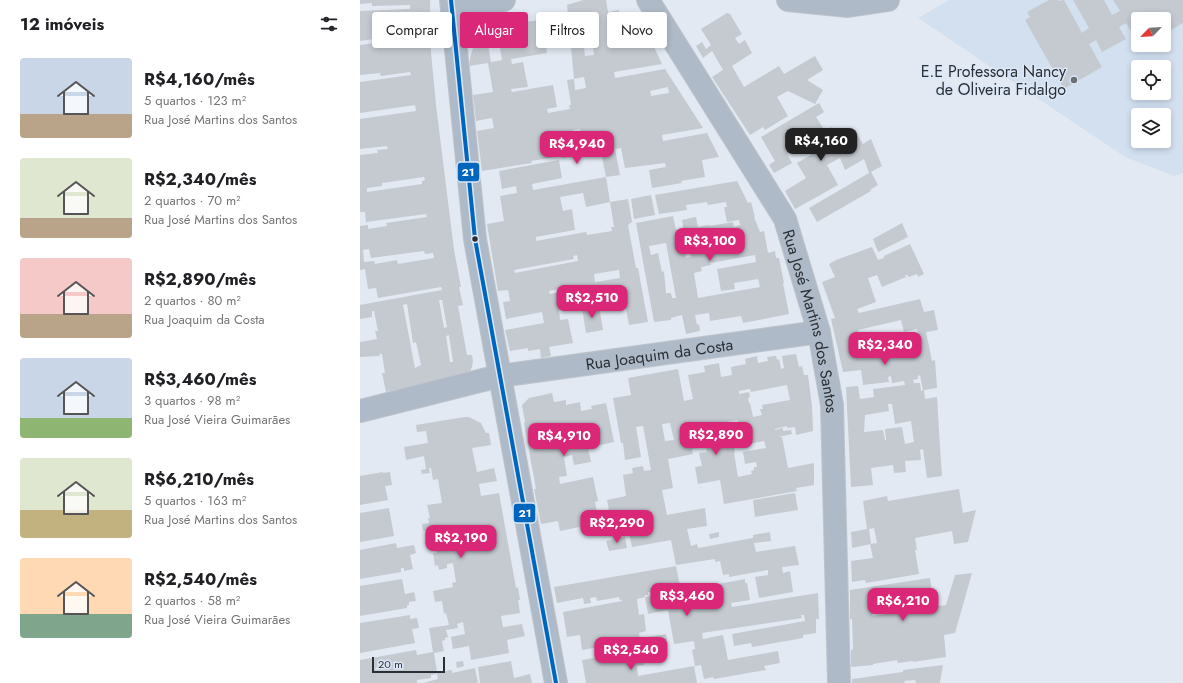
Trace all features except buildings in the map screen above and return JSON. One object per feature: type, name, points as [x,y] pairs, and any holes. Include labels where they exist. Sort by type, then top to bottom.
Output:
[{"type":"street","points":[[504,0],[451,7],[475,238],[556,683]]},
{"type":"street","name":"Rua José Martins dos Santos","points":[[648,0],[785,219],[819,332],[832,405],[839,683]]},
{"type":"street","points":[[788,0],[848,6],[888,0]]},
{"type":"street","name":"Rua Joaquim da Costa","points":[[360,411],[499,376],[819,332]]},
{"type":"shaded area","name":"E.E Professora Nancy de Oliveira Fidalgo","points":[[949,0],[1183,0],[1183,173],[1174,176],[1125,157],[918,18]]},
{"type":"transit line","name":"21","points":[[451,0],[475,239],[556,683]]},
{"type":"place","name":"E.E Professora Nancy de Oliveira Fidalgo","points":[[1074,80]]}]
